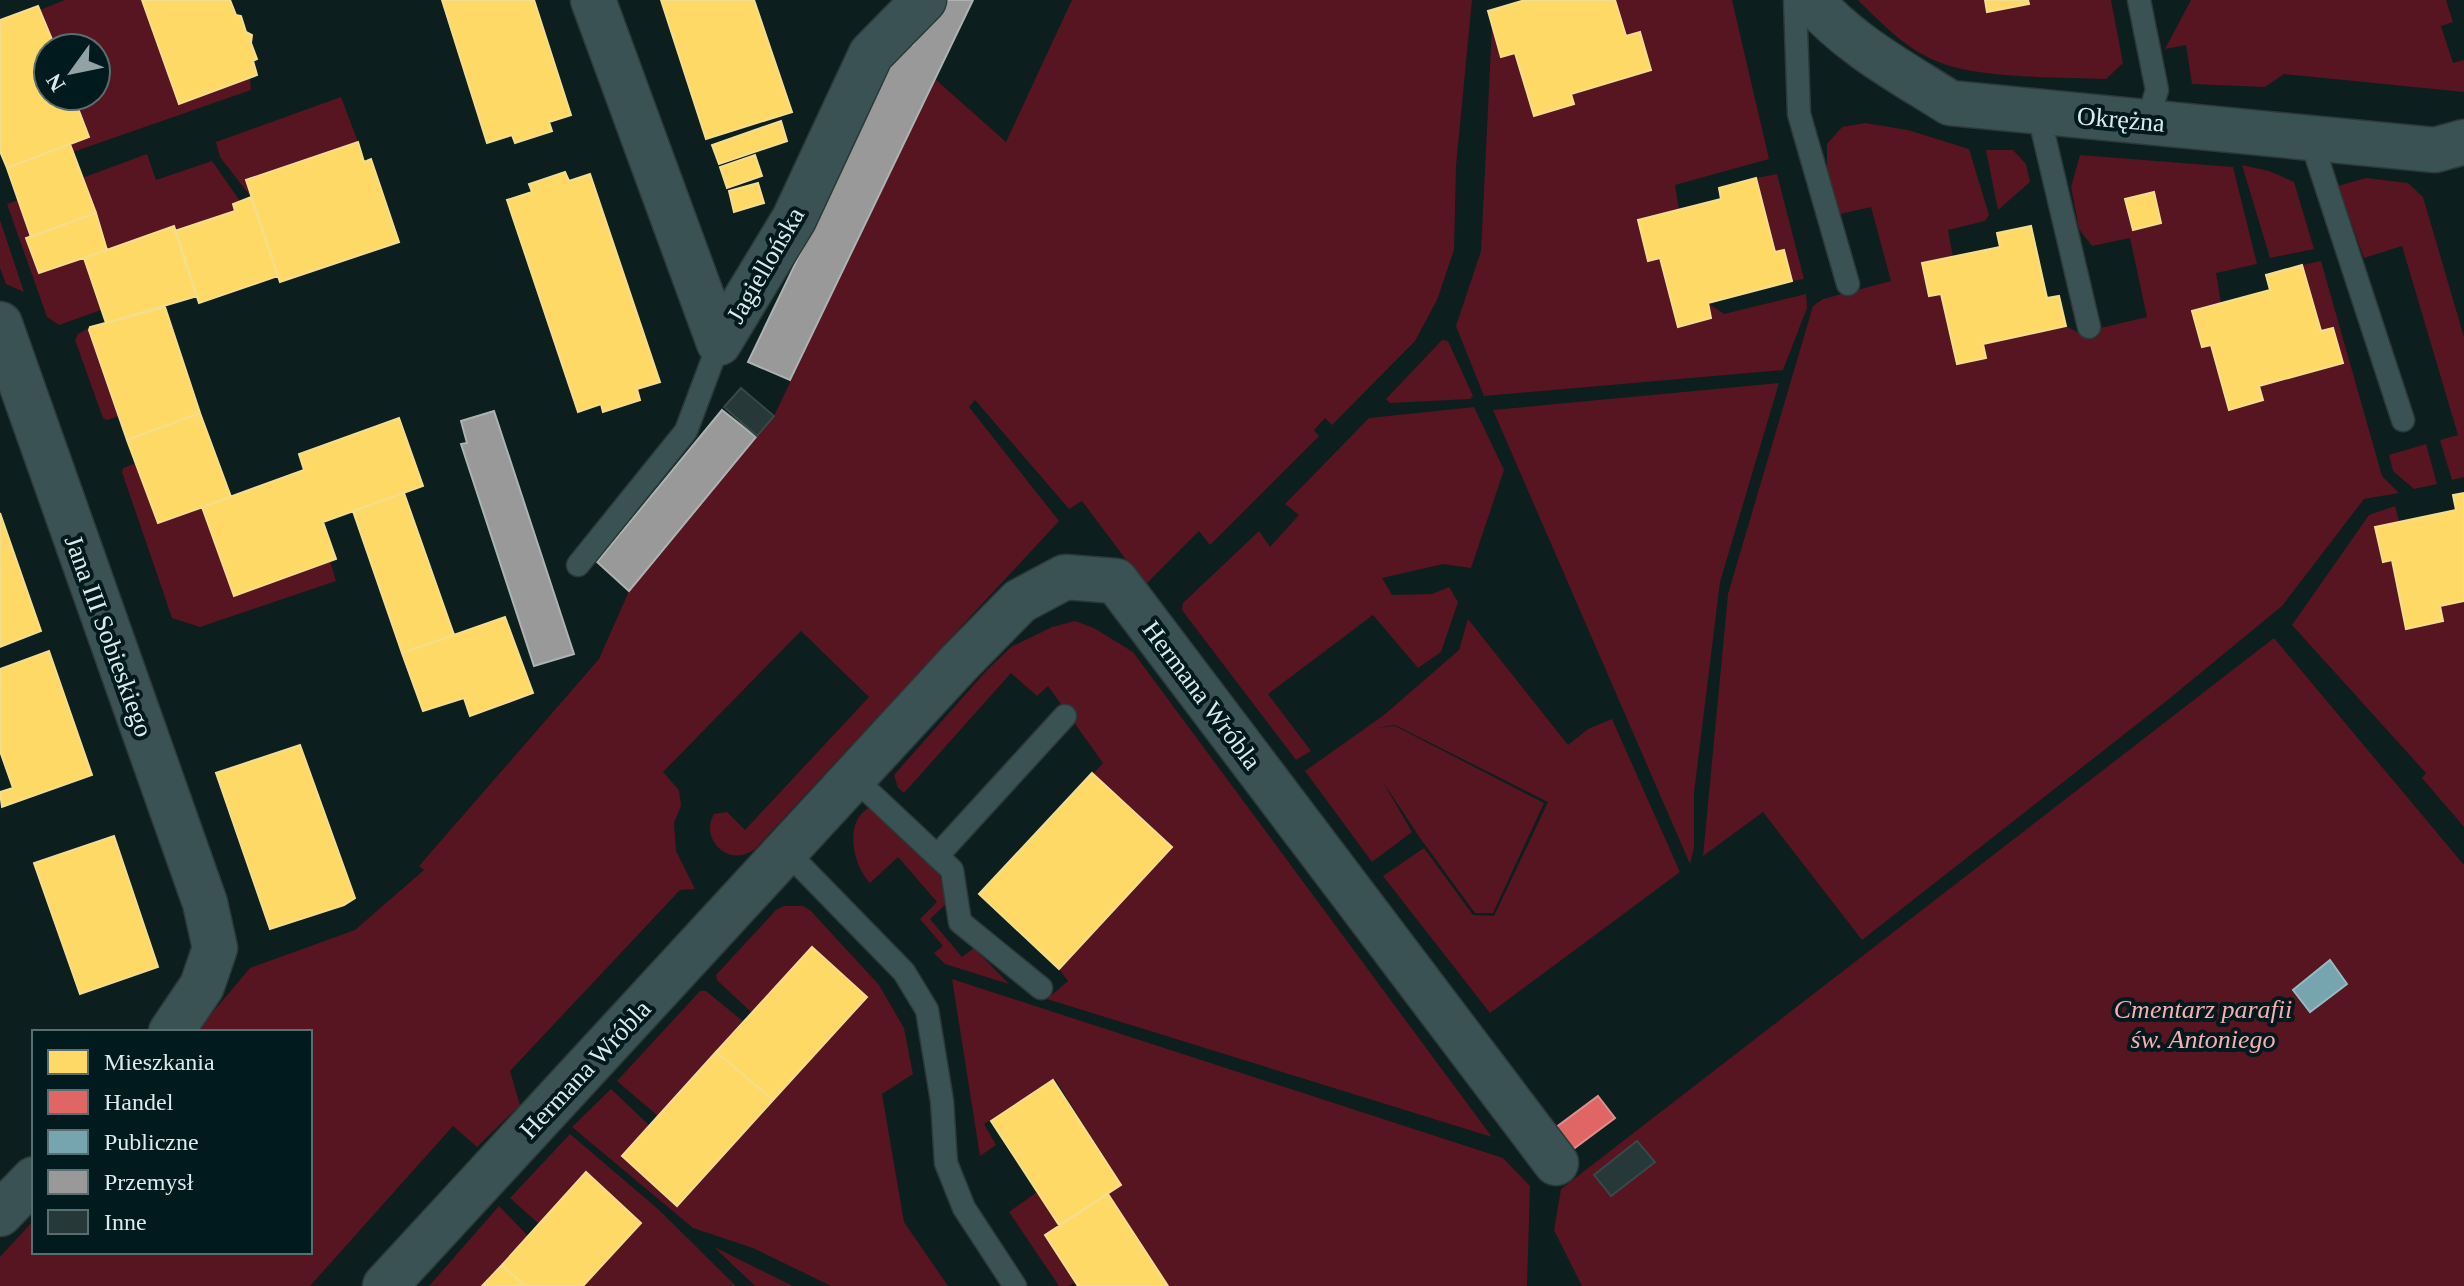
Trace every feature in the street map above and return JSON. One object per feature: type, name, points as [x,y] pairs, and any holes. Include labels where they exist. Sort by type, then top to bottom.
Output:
[{"type":"street","name":"Jagiellońska","points":[[593,0],[719,343]]},
{"type":"street","name":"Jagiellońska","points":[[719,343],[794,219],[871,54],[924,0]]},
{"type":"street","name":"Okrężna","points":[[1811,0],[1829,21],[1881,60],[1950,103],[2441,150],[2464,142]]},
{"type":"street","name":"Jana III Sobieskiego","points":[[0,324],[205,903],[215,948],[202,986],[172,1030]]},
{"type":"street","name":"Hermana Wróbla","points":[[385,1286],[959,663],[1020,601],[1065,577],[1116,581],[1556,1163]]},
{"type":"lane","points":[[1795,0],[1799,114],[1848,284]]},
{"type":"lane","points":[[2139,0],[2157,90],[2147,122]]},
{"type":"lane","points":[[2038,111],[2089,327]]},
{"type":"lane","points":[[2310,137],[2403,420]]},
{"type":"lane","points":[[578,565],[686,431],[719,343]]},
{"type":"lane","points":[[937,856],[1065,716]]},
{"type":"lane","points":[[853,777],[952,870],[960,922],[1041,988]]},
{"type":"lane","points":[[786,851],[904,972],[927,1010],[942,1101],[946,1163],[964,1208],[1015,1286]]},
{"type":"green space","points":[[65,0],[142,0],[250,77],[251,90],[73,152],[70,144],[89,137],[79,112],[112,112],[112,32],[49,32],[40,10]]},
{"type":"green space","points":[[1072,0],[1472,0],[1456,166],[1454,250],[1437,300],[1415,341],[1332,425],[1325,418],[1314,430],[1319,436],[1210,545],[1199,531],[1145,585],[1082,501],[1069,509],[975,400],[969,407],[1059,521],[755,849],[736,855],[719,848],[710,833],[714,814],[727,812],[745,830],[869,697],[801,631],[663,772],[679,790],[681,806],[674,823],[676,851],[695,889],[680,890],[510,1071],[520,1105],[477,1147],[453,1126],[310,1286],[0,1286],[0,1257],[32,1222],[32,1254],[312,1254],[312,1030],[198,1030],[250,968],[355,930],[424,870],[419,866],[599,659],[629,591],[774,416],[935,79],[1006,142]]},
{"type":"green space","points":[[1615,0],[1732,0],[1769,159],[1675,185],[1679,210],[1638,221],[1648,260],[1660,258],[1678,326],[1711,318],[1708,303],[1724,314],[1806,294],[1807,308],[1783,370],[1484,396],[1456,326],[1481,251],[1492,27],[1501,56],[1515,53],[1534,116],[1574,104],[1571,94],[1651,70],[1640,32],[1626,36]]},
{"type":"green space","points":[[1858,0],[1985,0],[1987,11],[2029,5],[2028,0],[2111,0],[2123,63],[2106,79],[2022,76],[1959,68],[1929,58],[1907,44]]},
{"type":"green space","points":[[2191,0],[2446,0],[2453,22],[2441,26],[2453,63],[2464,60],[2464,92],[2284,74],[2265,87],[2192,84],[2186,45],[2165,49]]},
{"type":"green space","points":[[341,97],[358,142],[246,179],[251,197],[220,157],[216,142]]},
{"type":"green space","points":[[1865,123],[1908,130],[1969,149],[1989,215],[1985,221],[1948,230],[1953,257],[1929,296],[1941,294],[1957,364],[1985,358],[1983,344],[2066,326],[2079,333],[2147,317],[2130,238],[2092,246],[2079,229],[2071,187],[2080,155],[2233,167],[2257,264],[2216,273],[2221,303],[2193,311],[2202,347],[2211,345],[2228,409],[2262,400],[2259,386],[2343,363],[2333,328],[2321,331],[2302,265],[2321,261],[2382,476],[2399,493],[2364,499],[2282,606],[2164,703],[1862,940],[1763,812],[1703,856],[1728,594],[1813,306],[1823,299],[1891,281],[1871,207],[1840,214],[1827,179],[1827,144],[1842,127]]},
{"type":"green space","points":[[1986,150],[2013,150],[2026,164],[2030,182],[1998,210]]},
{"type":"green space","points":[[147,154],[156,180],[212,161],[240,201],[233,204],[235,211],[175,231],[173,226],[107,250],[82,178]]},
{"type":"green space","points":[[2242,165],[2269,171],[2294,182],[2314,249],[2270,258]]},
{"type":"green space","points":[[1777,174],[1804,279],[1792,281],[1784,250],[1775,252],[1756,178]]},
{"type":"green space","points":[[2366,178],[2408,183],[2423,197],[2464,337],[2464,477],[2452,480],[2440,440],[2458,435],[2402,246],[2364,258],[2338,186]]},
{"type":"green space","points":[[18,200],[39,273],[84,258],[101,310],[59,325],[47,317],[7,204]]},
{"type":"green space","points":[[0,220],[24,292],[6,284],[0,268]]},
{"type":"green space","points":[[90,327],[119,416],[107,420],[103,418],[75,340],[78,334]]},
{"type":"green space","points":[[1442,340],[1448,341],[1473,396],[1470,399],[1390,403],[1386,399]]},
{"type":"green space","points":[[1779,383],[1720,582],[1694,793],[1694,847],[1690,864],[1493,410]]},
{"type":"green space","points":[[1474,407],[1504,470],[1471,568],[1443,564],[1382,578],[1392,595],[1432,594],[1449,587],[1458,602],[1441,652],[1418,668],[1373,615],[1268,694],[1311,751],[1296,760],[1182,610],[1183,603],[1259,531],[1270,547],[1299,515],[1285,504],[1369,418]]},
{"type":"green space","points":[[2426,444],[2437,484],[2414,489],[2393,471],[2389,455]]},
{"type":"green space","points":[[136,463],[202,507],[234,596],[330,561],[336,581],[200,627],[172,618],[122,472],[123,468]]},
{"type":"green space","points":[[2395,506],[2399,521],[2375,527],[2383,561],[2392,560],[2406,628],[2443,621],[2440,606],[2464,601],[2464,827],[2422,778],[2426,773],[2292,625],[2369,515]]},
{"type":"green space","points":[[1468,619],[1568,745],[1588,729],[1612,719],[1680,872],[1490,1013],[1383,876],[1424,848],[1473,915],[1494,916],[1548,802],[1395,725],[1375,728],[1395,726],[1544,803],[1493,913],[1475,913],[1383,782],[1412,832],[1372,862],[1305,771],[1384,715],[1459,650]]},
{"type":"green space","points":[[1075,621],[1094,628],[1133,652],[1492,1137],[1047,999],[1068,981],[1059,969],[1172,847],[1093,774],[1103,763],[1048,686],[1037,696],[1011,673],[904,793],[898,788],[894,775],[1011,647],[1052,627]]},
{"type":"green space","name":"Cmentarz parafii św. Antoniego","points":[[2274,638],[2464,865],[2464,1286],[1582,1286],[1554,1230],[1561,1189]]},
{"type":"green space","points":[[871,805],[936,862],[947,903],[930,919],[962,957],[974,948],[1009,984],[945,964],[934,953],[943,946],[920,919],[937,902],[898,857],[870,883],[865,877],[857,862],[853,836],[857,820]]},
{"type":"green space","points":[[784,906],[803,906],[811,911],[879,985],[904,1028],[913,1074],[882,1094],[904,1222],[948,1286],[831,1286],[753,1248],[693,1228],[572,1127],[611,1089],[650,1126],[622,1156],[677,1206],[867,997],[812,947],[752,1013],[717,980],[716,975],[776,910]]},
{"type":"green space","points":[[952,979],[1503,1158],[1530,1186],[1527,1286],[1168,1286],[1108,1194],[1121,1185],[1055,1079],[984,1124],[996,1145],[980,1156]]},
{"type":"green space","points":[[700,991],[706,991],[744,1022],[658,1116],[617,1081]]},
{"type":"green space","points":[[570,1134],[658,1209],[736,1286],[582,1286],[641,1222],[586,1173],[539,1224],[510,1198]]},
{"type":"green space","points":[[1037,1192],[1059,1225],[1045,1235],[1076,1282],[1068,1286],[1059,1286],[1009,1212]]},
{"type":"green space","points":[[499,1206],[528,1236],[482,1286],[429,1286]]},
{"type":"green space","points":[[714,1247],[793,1286],[755,1286]]},
{"type":"building: Mieszkania","points":[[142,0],[230,0],[236,15],[241,16],[246,32],[252,35],[257,75],[179,104]]},
{"type":"building: Mieszkania","points":[[442,0],[534,0],[571,115],[549,122],[552,131],[515,143],[512,135],[487,143]]},
{"type":"building: Mieszkania","points":[[661,0],[754,0],[792,112],[706,139]]},
{"type":"building: Mieszkania","points":[[1525,0],[1615,0],[1626,36],[1640,32],[1651,70],[1571,94],[1574,104],[1534,116],[1515,53],[1501,57],[1488,11]]},
{"type":"building: Mieszkania","points":[[1985,0],[2028,0],[2029,4],[1987,12]]},
{"type":"building: Mieszkania","points":[[38,6],[49,32],[32,32],[32,112],[79,112],[89,137],[7,168],[0,151],[0,20]]},
{"type":"building: Mieszkania","points":[[781,121],[787,141],[719,164],[712,145]]},
{"type":"building: Mieszkania","points":[[358,142],[364,162],[371,159],[399,242],[280,282],[246,180]]},
{"type":"building: Mieszkania","points":[[70,144],[96,213],[31,237],[7,168]]},
{"type":"building: Mieszkania","points":[[755,155],[762,176],[727,188],[720,167]]},
{"type":"building: Mieszkania","points":[[565,172],[569,181],[590,174],[660,382],[637,389],[640,400],[603,412],[601,404],[578,412],[507,200],[532,192],[529,184]]},
{"type":"building: Mieszkania","points":[[1756,178],[1775,252],[1784,250],[1792,281],[1708,303],[1711,318],[1678,327],[1660,258],[1648,261],[1638,220],[1721,199],[1719,188]]},
{"type":"building: Mieszkania","points":[[758,183],[764,203],[734,212],[729,191]]},
{"type":"building: Mieszkania","points":[[2154,192],[2161,223],[2133,230],[2125,199]]},
{"type":"building: Mieszkania","points":[[251,197],[278,276],[199,303],[175,231],[235,211],[233,204]]},
{"type":"building: Mieszkania","points":[[96,213],[107,250],[39,273],[26,238]]},
{"type":"building: Mieszkania","points":[[174,226],[197,296],[106,323],[84,258]]},
{"type":"building: Mieszkania","points":[[2031,226],[2047,298],[2059,296],[2066,326],[1983,344],[1986,358],[1957,364],[1941,294],[1929,296],[1922,263],[2000,247],[1997,233]]},
{"type":"building: Mieszkania","points":[[2302,265],[2321,331],[2333,328],[2343,363],[2259,386],[2263,400],[2229,410],[2211,345],[2202,347],[2192,311],[2270,290],[2266,275]]},
{"type":"building: Mieszkania","points":[[165,307],[200,413],[127,440],[89,330],[90,327]]},
{"type":"building: Mieszkania","points":[[200,413],[231,497],[158,523],[127,440]]},
{"type":"building: Mieszkania","points":[[399,418],[423,486],[323,522],[336,559],[234,596],[202,507],[304,470],[299,454]]},
{"type":"building: Mieszkania","points":[[404,493],[454,635],[402,653],[353,511]]},
{"type":"building: Mieszkania","points":[[2464,493],[2464,601],[2440,606],[2443,621],[2406,629],[2392,560],[2383,562],[2375,527],[2456,510],[2453,495]]},
{"type":"building: Mieszkania","points":[[0,513],[41,631],[0,647]]},
{"type":"building: Mieszkania","points":[[505,617],[533,693],[470,716],[464,698],[423,711],[402,653]]},
{"type":"building: Mieszkania","points":[[49,651],[92,775],[2,807],[0,792],[13,788],[0,751],[0,669]]},
{"type":"building: Mieszkania","points":[[300,745],[355,898],[344,905],[270,929],[216,773]]},
{"type":"building: Mieszkania","points":[[1092,773],[1172,847],[1059,969],[979,894]]},
{"type":"building: Mieszkania","points":[[114,836],[158,967],[80,994],[34,863]]},
{"type":"building: Mieszkania","points":[[812,947],[867,997],[773,1100],[716,1052]]},
{"type":"building: Mieszkania","points":[[716,1052],[773,1100],[677,1206],[622,1156]]},
{"type":"building: Mieszkania","points":[[1053,1080],[1121,1185],[1059,1225],[991,1121]]},
{"type":"building: Mieszkania","points":[[586,1172],[641,1223],[583,1286],[525,1286],[502,1265]]},
{"type":"building: Mieszkania","points":[[1108,1194],[1168,1286],[1078,1286],[1045,1235]]},
{"type":"building: Mieszkania","points":[[502,1265],[525,1286],[482,1286]]},
{"type":"building: Handel","points":[[1598,1096],[1615,1118],[1572,1150],[1555,1128]]},
{"type":"building: Publiczne","points":[[2330,960],[2347,984],[2310,1012],[2293,990]]},
{"type":"building: Przemysł","points":[[947,0],[973,0],[790,380],[748,362],[902,42],[913,45],[937,6]]},
{"type":"building: Przemysł","points":[[722,410],[756,437],[629,591],[597,562]]},
{"type":"building: Przemysł","points":[[494,411],[574,654],[534,666],[461,444],[467,443],[461,421]]},
{"type":"building: Inne","points":[[741,388],[774,416],[757,436],[724,407]]},
{"type":"building: Inne","points":[[1637,1141],[1655,1162],[1611,1196],[1594,1175]]}]
